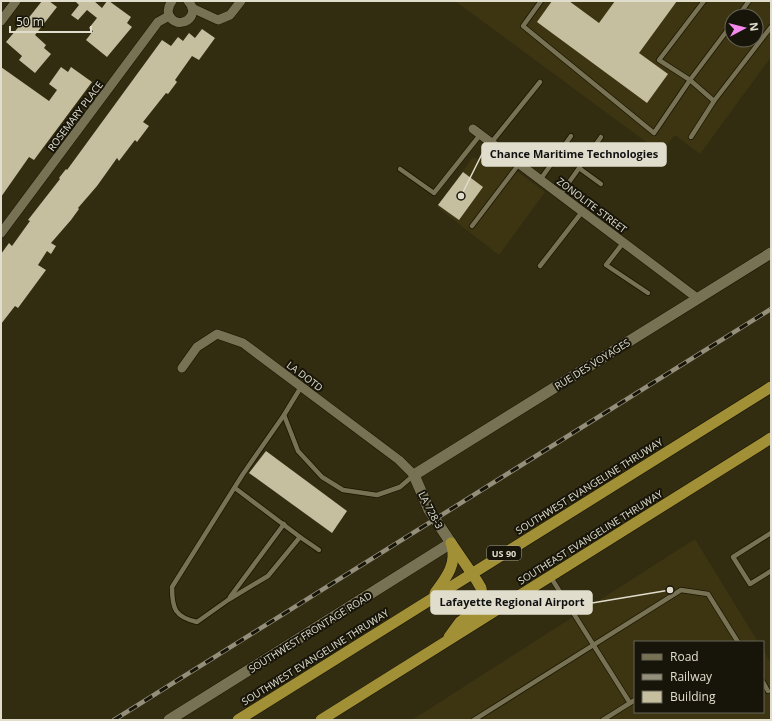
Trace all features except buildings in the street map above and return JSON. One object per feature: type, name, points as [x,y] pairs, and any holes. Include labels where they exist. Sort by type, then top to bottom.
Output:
[{"type":"highway","name":"SOUTHWEST EVANGELINE THRUWAY","points":[[238,720],[771,387]]},
{"type":"highway","name":"SOUTHEAST EVANGELINE THRUWAY","points":[[321,720],[771,438]]},
{"type":"highway","points":[[445,643],[460,622],[474,612],[481,601],[482,595],[481,588],[451,544]]},
{"type":"highway","points":[[431,599],[444,581],[452,564],[454,552],[451,544]]},
{"type":"street","points":[[1,21],[16,1]]},
{"type":"street","points":[[172,1],[168,8],[169,16],[179,23],[186,21],[192,15],[190,4]]},
{"type":"street","points":[[190,4],[218,20],[230,15],[241,1]]},
{"type":"street","name":"ROSEMARY PLACE","points":[[1,233],[158,22],[169,16]]},
{"type":"street","name":"ZONOLITE STREET","points":[[476,132],[697,298]]},
{"type":"street","name":"RUE DES VOYAGES","points":[[414,476],[771,253]]},
{"type":"street","name":"LA DOTD","points":[[182,368],[197,347],[216,334],[243,343],[399,460],[414,476]]},
{"type":"street","name":"LA 728-3","points":[[414,476],[429,510],[451,544]]},
{"type":"street","name":"SOUTHWEST FRONTAGE ROAD","points":[[169,720],[451,544]]},
{"type":"lane","points":[[541,1],[523,26],[654,132],[724,35]]},
{"type":"lane","points":[[704,1],[659,60],[690,80],[714,101]]},
{"type":"lane","points":[[690,137],[714,101],[771,27]]},
{"type":"lane","points":[[491,143],[540,82]]},
{"type":"lane","points":[[400,170],[434,193],[476,132]]},
{"type":"lane","points":[[540,180],[571,136]]},
{"type":"lane","points":[[560,195],[601,137]]},
{"type":"lane","points":[[472,226],[519,164]]},
{"type":"lane","points":[[579,168],[601,184]]},
{"type":"lane","points":[[540,266],[582,212]]},
{"type":"lane","points":[[623,242],[606,264],[648,293]]},
{"type":"lane","points":[[300,537],[268,576],[228,600],[197,622],[185,619],[176,611],[172,600],[172,587],[235,488],[284,415],[301,386]]},
{"type":"lane","points":[[284,415],[298,450],[322,477],[343,490],[377,495],[400,487],[414,476]]},
{"type":"lane","points":[[235,488],[319,550]]},
{"type":"lane","points":[[228,600],[284,524]]},
{"type":"lane","points":[[771,533],[733,557],[750,584],[771,571]]},
{"type":"lane","points":[[550,576],[594,645],[633,702],[603,720]]},
{"type":"lane","points":[[474,720],[681,590],[708,594],[737,641]]},
{"type":"lane","points":[[764,684],[768,691]]},
{"type":"shaded area","points":[[455,1],[771,1],[769,7],[771,9],[771,57],[700,154],[675,135],[661,153]]},
{"type":"shaded area","points":[[473,157],[481,161],[499,160],[506,163],[545,192],[499,255],[437,207]]},
{"type":"shaded area","points":[[695,539],[757,641],[634,641],[634,713],[764,713],[764,652],[771,663],[771,720],[412,720]]},
{"type":"railway","points":[[114,720],[771,309]]},
{"type":"place","name":"Chance Maritime Technologies","points":[[461,196]]},
{"type":"place","name":"Lafayette Regional Airport","points":[[670,590]]}]
